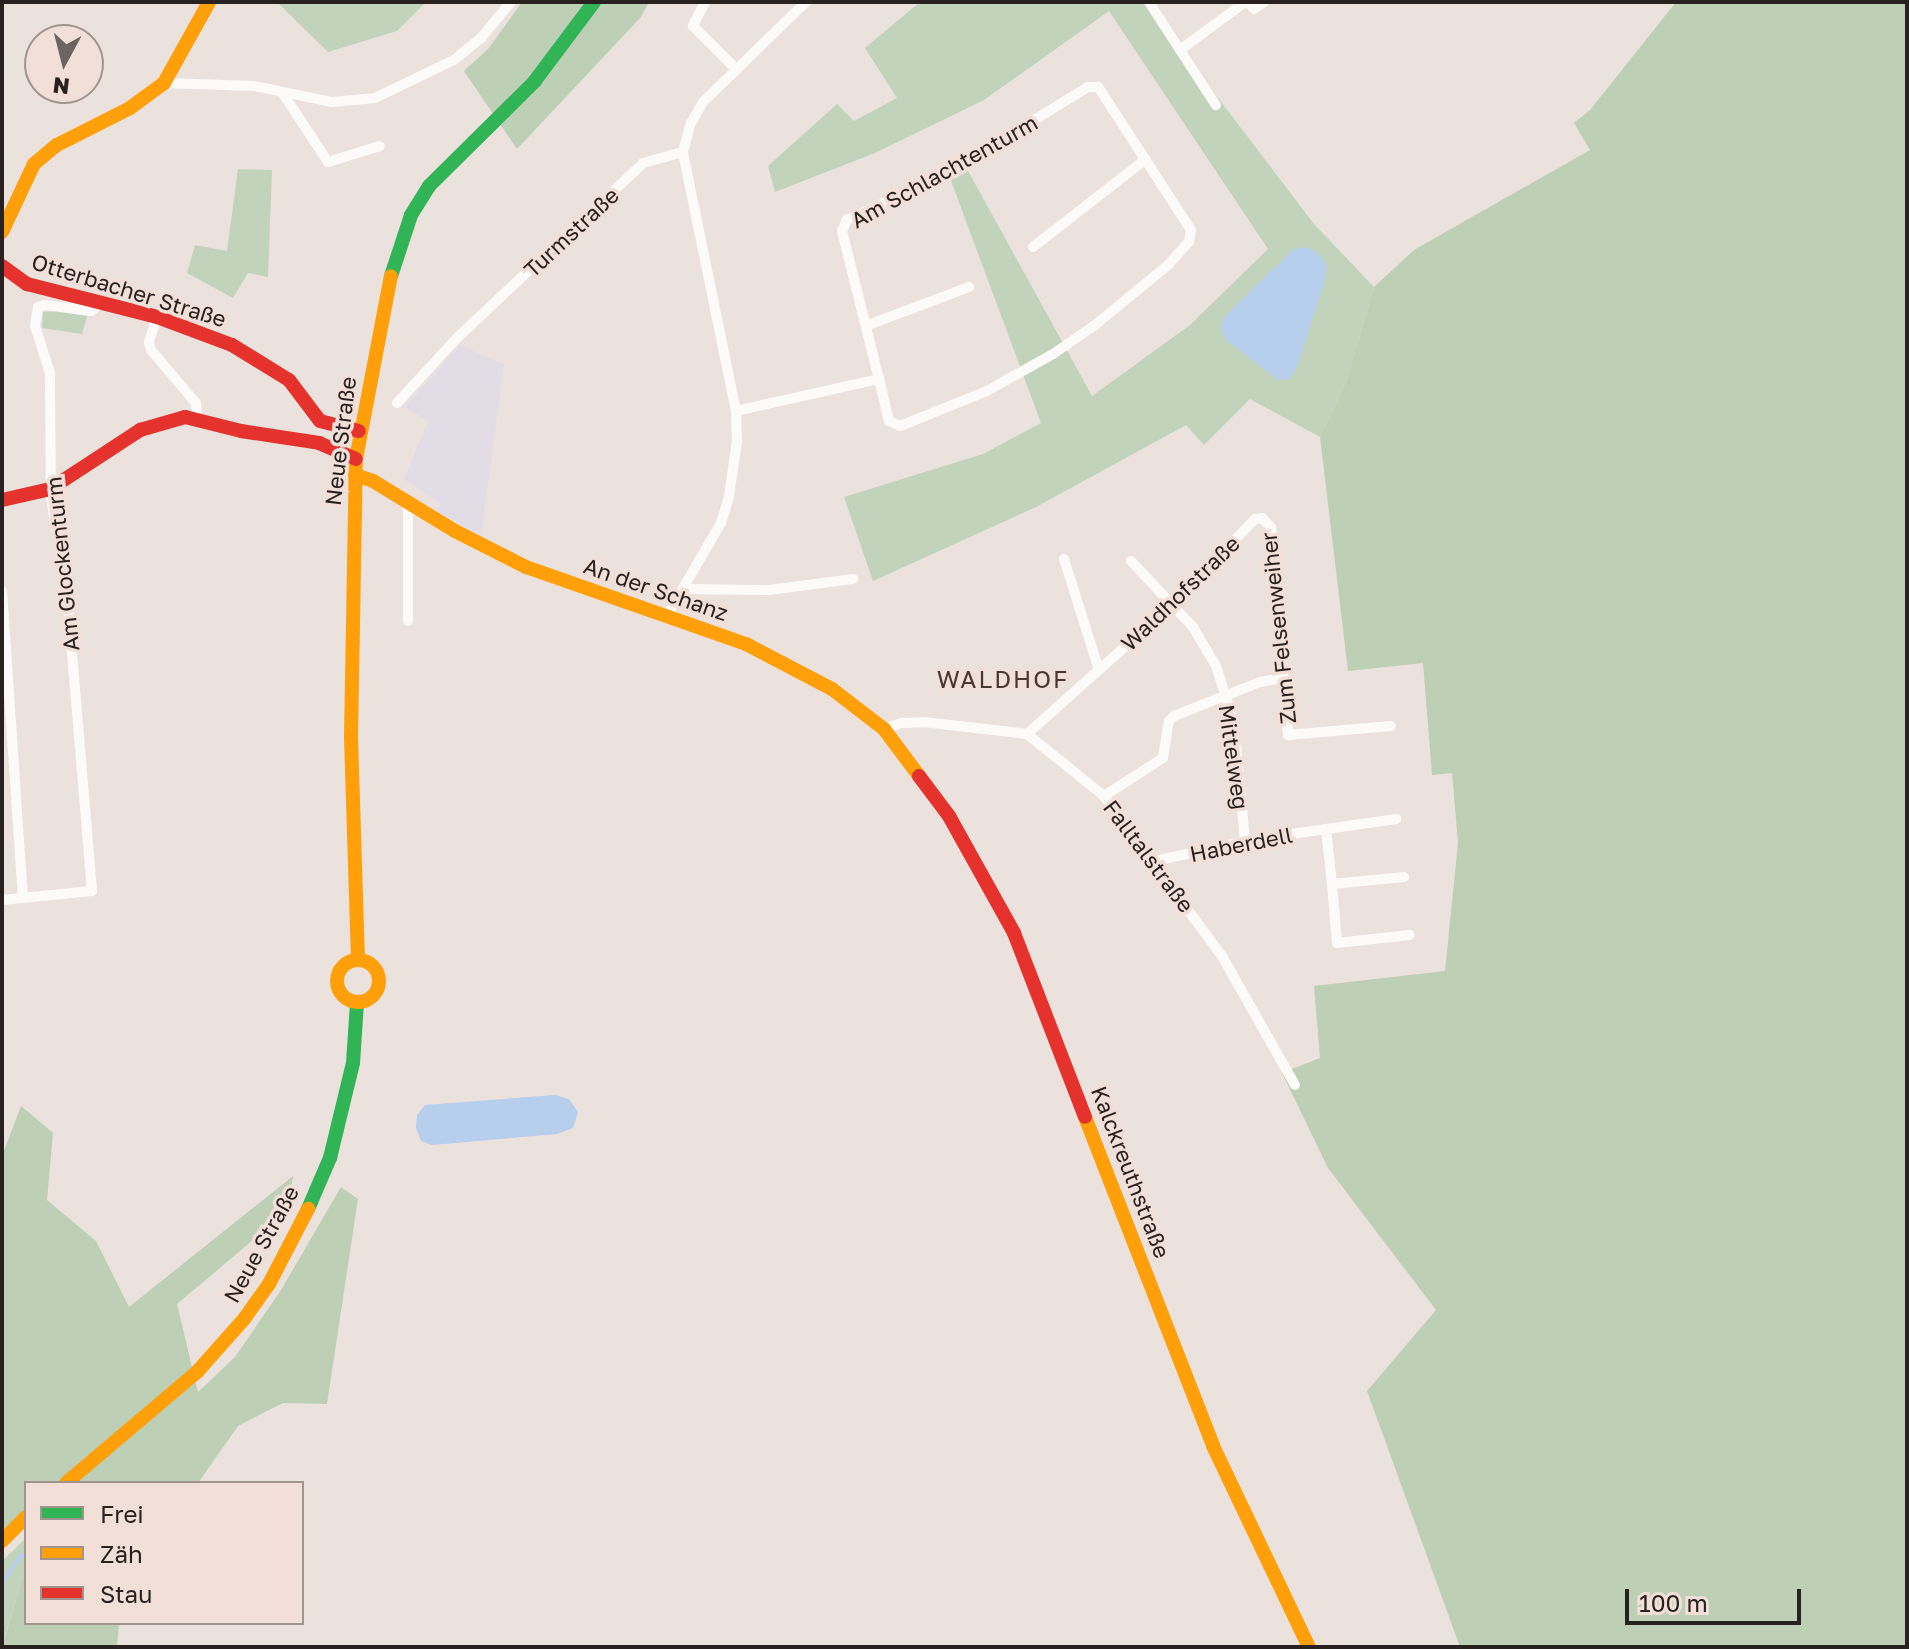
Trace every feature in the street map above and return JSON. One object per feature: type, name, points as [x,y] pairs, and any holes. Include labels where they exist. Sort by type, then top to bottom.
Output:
[{"type":"street","points":[[2,232],[34,164],[44,153],[130,108],[164,83],[209,2]]},
{"type":"street","points":[[164,83],[212,83],[332,102],[375,98],[454,60],[481,38],[511,2]]},
{"type":"street","name":"Neue Straße","points":[[358,960],[351,738],[355,475],[359,431],[393,263],[416,207],[438,177],[534,82],[594,2]]},
{"type":"street","points":[[705,2],[693,26],[737,70]]},
{"type":"street","points":[[668,614],[709,548],[729,496],[737,441],[736,411],[683,152],[691,123],[703,102],[806,2]]},
{"type":"street","points":[[1149,2],[1216,105]]},
{"type":"street","points":[[1180,50],[1247,2],[1254,9],[1264,2]]},
{"type":"street","name":"Am Schlachtenturm","points":[[1088,87],[1098,87],[1146,159],[1191,230],[1189,242],[1133,295],[1053,354],[972,397],[900,426],[889,421],[868,325],[842,231],[847,220],[943,176],[1088,87]]},
{"type":"street","points":[[282,92],[328,162],[380,146]]},
{"type":"street","name":"Turmstraße","points":[[397,403],[458,337],[643,163],[683,152]]},
{"type":"street","points":[[1033,247],[1146,159]]},
{"type":"street","name":"Otterbacher Straße","points":[[2,266],[27,284],[157,317],[232,345],[275,368],[289,380],[316,417],[325,424]]},
{"type":"street","points":[[868,325],[969,287]]},
{"type":"street","name":"Am Glockenturm","points":[[23,896],[92,891],[67,596],[50,489],[50,373],[36,333],[36,311],[45,305],[91,311],[101,303]]},
{"type":"street","points":[[157,317],[149,346],[196,403],[197,418]]},
{"type":"street","points":[[736,411],[879,379]]},
{"type":"street","points":[[2,500],[50,489],[140,430],[171,420],[197,418],[241,431],[319,443],[356,459]]},
{"type":"street","points":[[319,443],[325,424],[359,431]]},
{"type":"street","name":"An der Schanz","points":[[355,475],[373,481],[526,567],[668,614],[746,644],[819,680],[884,729]]},
{"type":"street","points":[[408,502],[408,621]]},
{"type":"street","name":"Waldhofstraße","points":[[1027,734],[1173,604],[1255,519],[1262,518]]},
{"type":"street","name":"Zum Felsenweiher","points":[[1262,518],[1271,527],[1288,735],[1391,726]]},
{"type":"street","name":"Waldhofstraße","points":[[1064,559],[1099,670]]},
{"type":"street","name":"Mittelweg","points":[[1131,561],[1193,627],[1216,666],[1234,722],[1245,841]]},
{"type":"street","points":[[684,589],[769,590],[853,579]]},
{"type":"street","points":[[2,591],[23,896],[2,900]]},
{"type":"street","points":[[1104,796],[1163,758],[1169,721],[1174,716],[1283,678]]},
{"type":"street","points":[[884,729],[901,723],[924,722],[1027,734]]},
{"type":"street","name":"Kalckreuthstraße","points":[[884,729],[949,816],[1014,933],[1196,1405],[1309,1647]]},
{"type":"street","name":"Falltalstraße","points":[[1027,734],[1104,796],[1155,861],[1244,990],[1295,1085]]},
{"type":"street","name":"Haberdell","points":[[1155,861],[1245,841],[1396,819]]},
{"type":"street","points":[[1326,829],[1337,943],[1410,935]]},
{"type":"street","points":[[1332,884],[1404,877]]},
{"type":"street","points":[[358,960],[371,965],[379,982],[374,994],[357,1002],[344,997],[337,979],[342,967],[358,960]]},
{"type":"street","name":"Neue Straße","points":[[68,1481],[197,1372],[244,1319],[269,1284],[308,1210],[330,1158],[353,1063],[357,1002]]},
{"type":"street","points":[[2,1541],[24,1519]]},
{"type":"shaded area","points":[[460,345],[504,365],[481,536],[437,511],[441,504],[404,479],[428,421],[405,407]]},
{"type":"green space","points":[[277,2],[426,2],[397,31],[328,52]]},
{"type":"green space","points":[[522,2],[649,2],[641,17],[517,149],[464,71],[489,48]]},
{"type":"green space","points":[[920,2],[1155,2],[1215,94],[1314,224],[1374,287],[1346,382],[1320,437],[1250,399],[1204,445],[1186,425],[1036,507],[873,581],[844,497],[983,454],[1041,423],[950,178],[967,169],[1092,396],[1190,325],[1268,249],[1109,11],[984,100],[875,153],[775,192],[768,166],[837,104],[854,121],[897,98],[865,48]]},
{"type":"green space","points":[[1676,2],[1907,2],[1907,1647],[1460,1647],[1367,1391],[1436,1310],[1328,1168],[1282,1073],[1320,1058],[1314,986],[1445,971],[1458,843],[1452,773],[1432,775],[1423,663],[1348,671],[1320,437],[1346,382],[1374,287],[1414,250],[1590,150],[1574,123],[1590,110]]},
{"type":"green space","points":[[238,169],[272,170],[268,277],[248,273],[233,298],[187,273],[195,245],[227,251]]},
{"type":"green space","points":[[43,312],[87,316],[82,334],[42,328]]},
{"type":"green space","points":[[21,1106],[53,1133],[47,1200],[96,1241],[129,1307],[293,1176],[291,1189],[271,1225],[177,1304],[198,1392],[235,1357],[281,1290],[341,1187],[358,1199],[327,1404],[283,1403],[238,1426],[199,1481],[24,1481],[24,1515],[2,1536],[2,1156]]},
{"type":"green space","points":[[24,1540],[24,1573],[2,1646],[2,1561]]},
{"type":"green space","points":[[24,1573],[24,1625],[119,1625],[117,1647],[2,1647]]},
{"type":"water","points":[[1307,247],[1319,254],[1327,266],[1324,283],[1296,370],[1289,379],[1278,380],[1225,339],[1221,326],[1226,315],[1294,249]]},
{"type":"water","points":[[555,1095],[569,1099],[578,1112],[573,1128],[557,1134],[432,1145],[421,1141],[416,1128],[417,1115],[425,1105]]},
{"type":"waterway","points":[[2,1583],[20,1556],[24,1556]]},
{"type":"traffic: fast","points":[[391,276],[411,215],[429,186],[534,82],[594,2]]},
{"type":"traffic: fast","points":[[308,1209],[330,1158],[353,1063],[357,1002]]},
{"type":"traffic: slow","points":[[2,232],[34,164],[57,145],[130,108],[164,83],[209,2]]},
{"type":"traffic: slow","points":[[358,960],[351,738],[356,459],[391,276]]},
{"type":"traffic: slow","points":[[355,475],[373,481],[455,531],[526,567],[746,644],[832,689],[884,729],[919,776]]},
{"type":"traffic: slow","points":[[358,960],[373,966],[379,981],[373,996],[358,1002],[343,996],[337,981],[343,966],[358,960]]},
{"type":"traffic: slow","points":[[1085,1117],[1213,1446],[1309,1647]]},
{"type":"traffic: slow","points":[[68,1481],[197,1372],[244,1319],[269,1284],[308,1209]]},
{"type":"traffic: slow","points":[[2,1541],[24,1519]]},
{"type":"traffic: jam","points":[[2,266],[27,284],[157,317],[232,345],[289,380],[320,421],[359,431]]},
{"type":"traffic: jam","points":[[2,500],[50,489],[140,430],[185,417],[241,431],[319,443],[356,459]]},
{"type":"traffic: jam","points":[[919,776],[949,816],[1014,933],[1085,1117]]},
{"type":"district","name":"WALDHOF","points":[[1003,679]]}]
